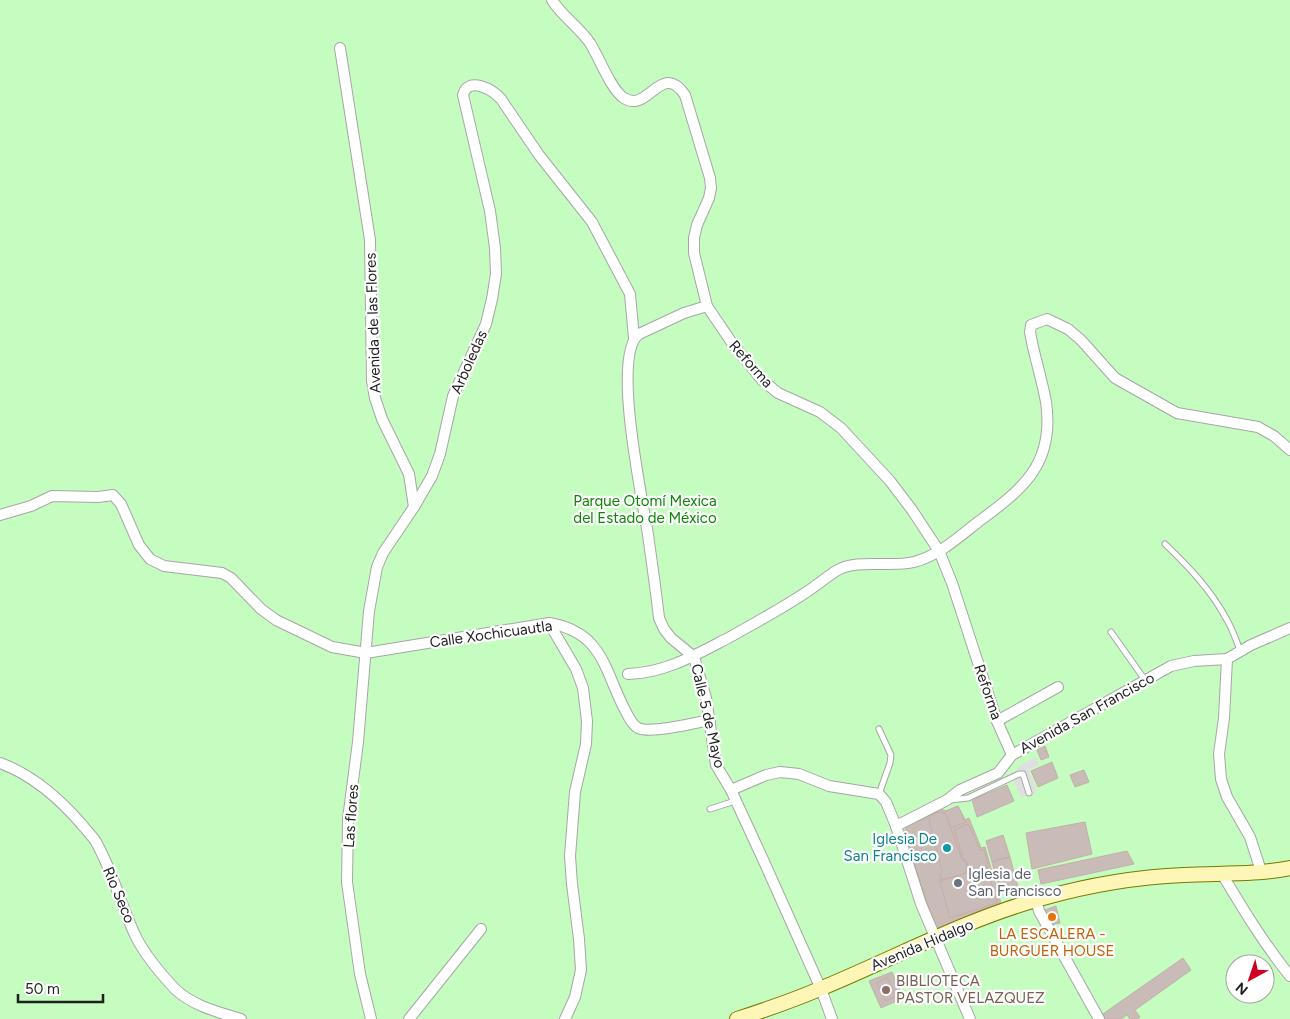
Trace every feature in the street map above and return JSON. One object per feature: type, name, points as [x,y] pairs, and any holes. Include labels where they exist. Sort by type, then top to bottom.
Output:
[{"type":"main road","name":"Avenida Hidalgo","points":[[736,1019],[821,989],[936,938],[1036,900],[1128,880],[1184,874],[1222,874],[1290,868]]},
{"type":"street","name":"Reforma","points":[[552,0],[589,42],[616,92],[625,99],[633,101],[642,99],[664,83],[672,82],[680,87],[685,95],[710,178],[709,198],[697,225],[694,238],[694,253],[707,306],[732,343],[762,380],[778,393],[820,412],[842,428],[890,481],[912,510],[939,550],[952,583],[997,722],[1012,755]]},
{"type":"street","name":"Avenida de las Flores","points":[[340,48],[370,240],[372,381],[382,419],[409,474],[414,507]]},
{"type":"street","name":"Arboledas","points":[[414,507],[432,476],[440,454],[453,396],[486,324],[496,274],[490,210],[463,95],[464,90],[468,86],[473,85],[494,92],[501,99],[539,155],[592,222],[630,294],[634,338]]},
{"type":"street","points":[[634,338],[658,324],[707,306]]},
{"type":"street","points":[[628,674],[652,672],[694,657],[792,602],[837,571],[851,565],[915,562],[939,550],[995,510],[1027,482],[1037,468],[1043,451],[1047,428],[1046,403],[1032,341],[1031,325],[1047,319],[1068,330],[1081,340],[1115,378],[1162,405],[1177,413],[1258,427],[1274,436],[1290,450]]},
{"type":"street","name":"Calle 5 de Mayo","points":[[634,338],[628,371],[628,410],[648,533],[659,618],[671,638],[694,657],[706,698],[716,766],[731,790],[766,866],[821,989],[832,1019]]},
{"type":"street","name":"Calle Xochicuautla","points":[[0,515],[31,506],[52,496],[98,497],[113,495],[121,504],[139,545],[150,559],[164,566],[222,574],[231,578],[261,609],[276,620],[332,647],[366,653],[549,623],[565,626],[588,642],[600,654],[626,713],[634,725],[639,728],[655,730],[710,720]]},
{"type":"street","name":"Las flores","points":[[371,1019],[360,974],[347,882],[348,819],[358,742],[369,611],[377,567],[383,553],[414,507]]},
{"type":"street","points":[[549,623],[576,669],[583,688],[587,721],[586,744],[575,792],[570,856],[580,939],[581,970],[575,997],[565,1019]]},
{"type":"street","name":"Avenida San Francisco","points":[[896,826],[947,800],[960,790],[998,773],[1012,755],[1171,666],[1194,661],[1227,659],[1290,628]]},
{"type":"street","points":[[1227,659],[1224,718],[1219,754],[1221,779],[1227,797],[1250,836],[1261,871]]},
{"type":"street","points":[[997,722],[1058,687]]},
{"type":"street","name":"Rio Seco","points":[[0,763],[13,768],[38,784],[70,811],[95,840],[114,880],[137,938],[155,965],[176,989],[187,998],[210,1009],[240,1019]]},
{"type":"street","points":[[731,790],[766,775],[780,772],[798,774],[830,786],[879,794],[886,802],[896,826],[922,904],[970,1019]]},
{"type":"street","points":[[1222,874],[1254,926],[1290,976]]},
{"type":"street","points":[[1036,900],[1039,911],[1099,1019]]},
{"type":"street","points":[[409,1019],[481,929]]},
{"type":"lane","points":[[1165,544],[1193,571],[1209,591],[1228,620],[1241,652]]},
{"type":"lane","points":[[1111,632],[1146,681]]},
{"type":"lane","points":[[879,729],[891,755],[879,794]]},
{"type":"lane","points":[[947,800],[968,798],[1019,774],[1023,774],[1029,793]]},
{"type":"lane","points":[[710,808],[735,800]]},
{"type":"green space","name":"Parque Otomí Mexica del Estado de México","points":[[0,0],[1290,0],[1290,1019],[0,1019]]},
{"type":"shaded area","points":[[1036,757],[1039,765],[1029,770],[1037,792],[1021,798],[1013,778],[1014,773],[1019,766]]},
{"type":"building","points":[[1045,746],[1049,757],[1041,760],[1037,750]]},
{"type":"building","points":[[1052,762],[1058,778],[1038,787],[1031,771]]},
{"type":"building","points":[[1084,770],[1089,782],[1075,787],[1070,775]]},
{"type":"building","points":[[1007,785],[1014,801],[977,817],[972,800]]},
{"type":"building","name":"Iglesia de San Francisco","points":[[958,806],[965,820],[969,818],[981,848],[985,847],[1002,907],[936,929],[904,832],[907,826],[929,816],[939,808],[946,811]]},
{"type":"building","points":[[958,806],[966,822],[951,828],[945,813]]},
{"type":"building","name":"Iglesia De San Francisco","points":[[939,812],[945,813],[962,860],[966,861],[967,867],[966,872],[963,874],[941,880],[942,871],[929,820],[931,815]]},
{"type":"building","points":[[1085,822],[1092,854],[1032,869],[1026,833]]},
{"type":"building","points":[[968,824],[980,850],[984,850],[988,865],[970,870],[966,861],[964,861],[954,830]]},
{"type":"building","points":[[1003,835],[1010,857],[992,862],[986,841]]},
{"type":"building","points":[[1127,851],[1134,864],[1041,884],[1038,870]]},
{"type":"building","points":[[1010,857],[1018,887],[1000,892],[992,862]]},
{"type":"building","points":[[987,867],[997,903],[950,918],[940,881]]},
{"type":"building","name":"LA ESCALERA - BURGUER HOUSE","points":[[1056,906],[1060,923],[1049,925],[1042,911]]},
{"type":"building","points":[[1183,958],[1191,970],[1135,1010],[1140,1017],[1130,1019],[1127,1015],[1121,1019],[1102,1019],[1100,1016]]},
{"type":"building","name":"BIBLIOTECA PASTOR VELAZQUEZ","points":[[892,972],[903,998],[881,1008],[869,981]]},
{"type":"building","points":[[887,977],[896,996],[886,1001],[877,983]]},
{"type":"place","name":"Iglesia De San Francisco","points":[[947,848]]},
{"type":"place","name":"Iglesia de San Francisco","points":[[958,883]]},
{"type":"place","name":"LA ESCALERA - BURGUER HOUSE","points":[[1052,917]]},
{"type":"place","name":"BIBLIOTECA PASTOR VELAZQUEZ","points":[[886,990]]}]
